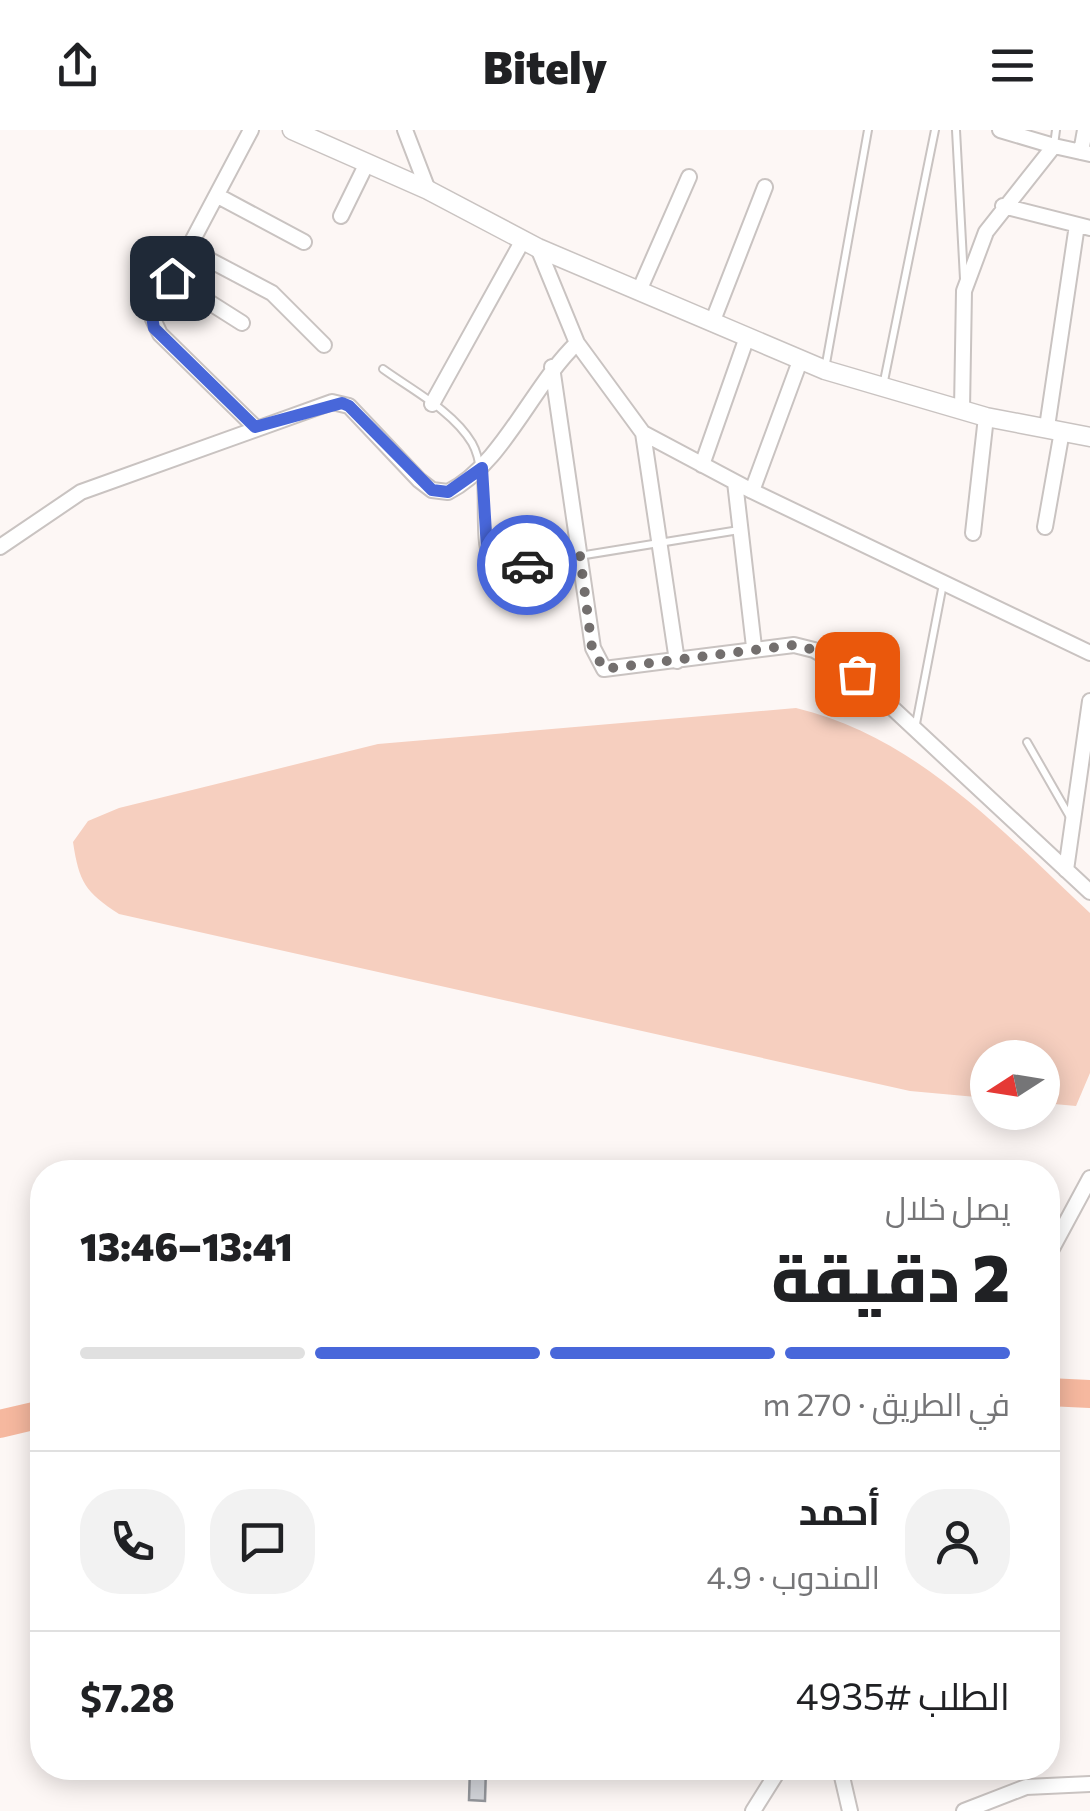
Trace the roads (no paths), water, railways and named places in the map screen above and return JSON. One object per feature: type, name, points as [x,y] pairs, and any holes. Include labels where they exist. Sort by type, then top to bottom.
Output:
[{"type":"street","points":[[251,130],[152,317],[154,328],[255,427]]},
{"type":"street","points":[[292,130],[428,190],[530,244],[800,361],[986,417],[1090,437]]},
{"type":"street","points":[[405,130],[428,190]]},
{"type":"street","points":[[1000,130],[1086,153],[1085,130]]},
{"type":"street","points":[[962,408],[964,290],[986,232],[1054,146]]},
{"type":"street","points":[[340,216],[367,163]]},
{"type":"street","points":[[639,291],[689,177]]},
{"type":"street","points":[[712,323],[765,187]]},
{"type":"street","points":[[218,196],[304,242]]},
{"type":"street","points":[[1004,206],[1084,226],[1044,527]]},
{"type":"street","points":[[530,244],[577,344],[643,433],[752,491],[1090,653]]},
{"type":"street","points":[[432,404],[530,244]]},
{"type":"street","points":[[187,248],[272,293],[324,345]]},
{"type":"street","points":[[172,278],[242,323]]},
{"type":"street","points":[[702,465],[747,337]]},
{"type":"street","points":[[0,547],[81,492],[255,427],[342,403],[432,490],[448,492],[482,468],[552,367],[577,344]]},
{"type":"street","points":[[752,491],[800,361]]},
{"type":"street","points":[[552,367],[592,648],[604,669],[754,648],[794,645],[814,650],[857,674],[1090,892]]},
{"type":"street","points":[[973,532],[986,417]]},
{"type":"street","points":[[643,433],[677,661]]},
{"type":"street","points":[[735,482],[754,648]]},
{"type":"street","points":[[1066,870],[1084,783],[1090,701]]},
{"type":"street","points":[[1060,1234],[1090,1178]]},
{"type":"street","points":[[752,1811],[772,1780]]},
{"type":"street","points":[[843,1780],[850,1811]]},
{"type":"street","points":[[964,1811],[1026,1787],[1090,1784]]},
{"type":"lane","points":[[825,370],[868,130]]},
{"type":"lane","points":[[883,388],[935,130]]},
{"type":"lane","points":[[956,130],[964,290]]},
{"type":"lane","points":[[1054,146],[1056,130]]},
{"type":"lane","points":[[382,369],[460,426],[482,468],[486,556],[493,570],[740,530]]},
{"type":"lane","points":[[915,730],[943,582]]},
{"type":"lane","points":[[1027,742],[1073,822]]},
{"type":"waterway","points":[[1060,1393],[1090,1394]]},
{"type":"waterway","points":[[0,1424],[30,1417]]}]
